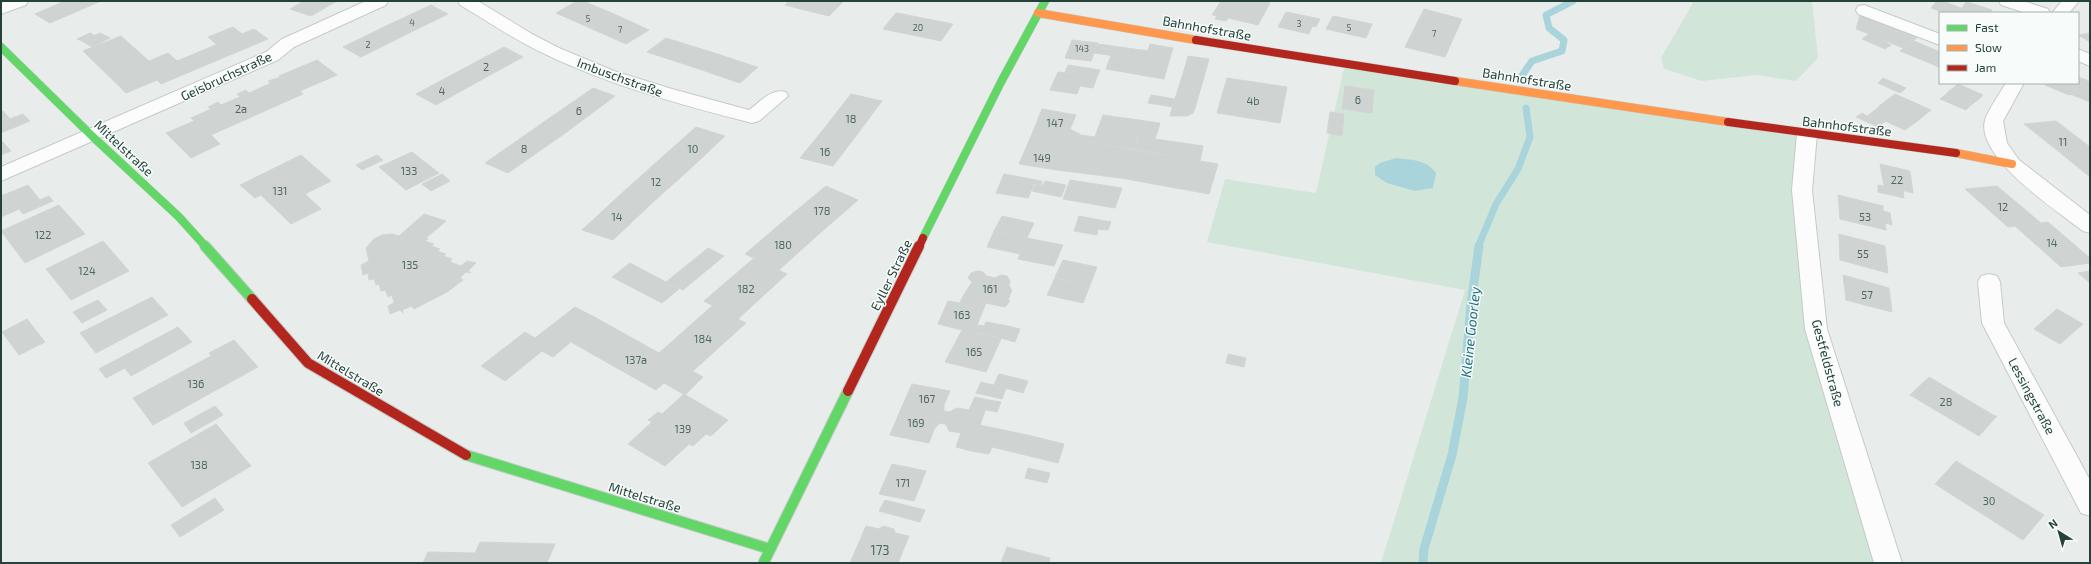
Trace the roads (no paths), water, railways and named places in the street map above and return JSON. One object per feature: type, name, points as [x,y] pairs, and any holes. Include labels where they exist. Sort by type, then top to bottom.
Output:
[{"type":"street","points":[[1,9],[20,1]]},
{"type":"street","name":"Geisbruchstraße","points":[[1,175],[272,56],[288,43],[380,1]]},
{"type":"street","name":"Imbuschstraße","points":[[466,1],[526,38],[582,64],[683,99],[752,117],[779,96]]},
{"type":"street","name":"Eyller Straße","points":[[763,563],[926,232],[1045,1]]},
{"type":"street","points":[[2008,1],[2039,12]]},
{"type":"street","points":[[2061,12],[2071,1]]},
{"type":"street","points":[[1864,10],[1939,40]]},
{"type":"street","name":"Bahnhofstraße","points":[[1038,12],[1224,45],[1807,134],[1945,151],[2012,164]]},
{"type":"street","name":"Mittelstraße","points":[[1,47],[92,136],[179,217],[308,363],[471,458],[770,549]]},
{"type":"street","points":[[2079,55],[2090,62]]},
{"type":"street","points":[[2014,84],[1994,121],[1997,143],[2012,164],[2090,226]]},
{"type":"street","name":"Gestfeldstraße","points":[[1807,134],[1802,190],[1816,329],[1888,563]]},
{"type":"street","name":"Lessingstraße","points":[[1989,282],[1993,323],[2090,505]]},
{"type":"water","points":[[1396,158],[1418,161],[1432,168],[1436,173],[1433,188],[1415,191],[1387,183],[1375,175],[1375,167],[1380,163]]},
{"type":"waterway","name":"Kleine Goorley","points":[[1521,77],[1532,61],[1562,51],[1564,40],[1549,28],[1546,15],[1573,1]]},
{"type":"waterway","name":"Kleine Goorley","points":[[1478,247],[1496,204],[1518,169],[1530,137],[1526,108]]},
{"type":"waterway","name":"Kleine Goorley","points":[[1423,563],[1424,549],[1452,455],[1463,398],[1471,304],[1479,246]]}]
